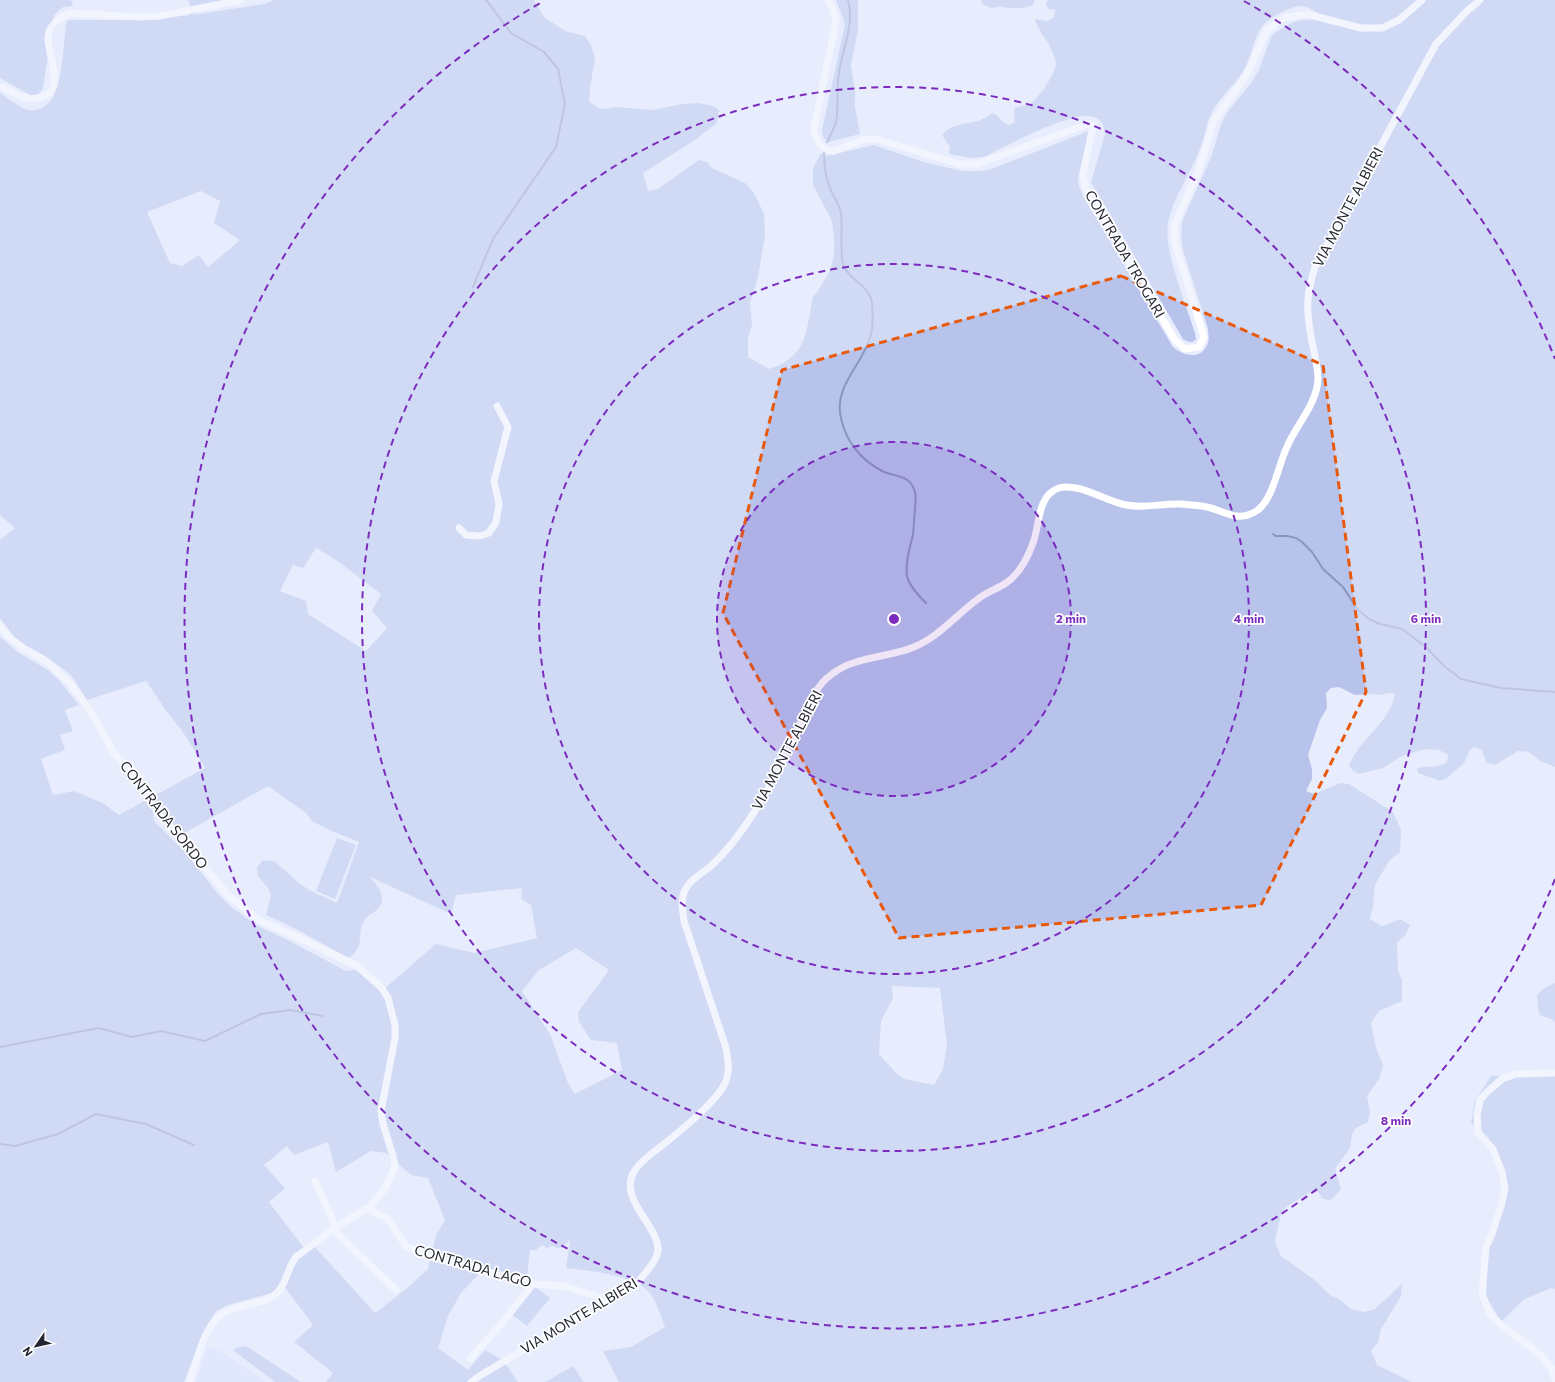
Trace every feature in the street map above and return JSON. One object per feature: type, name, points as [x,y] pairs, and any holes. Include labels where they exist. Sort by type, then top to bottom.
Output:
[{"type":"street","points":[[0,87],[25,98],[35,99],[46,96],[53,88],[54,70],[48,38],[53,23],[63,16],[71,13],[138,17],[160,16],[241,0]]},
{"type":"street","name":"CONTRADA TROGARI","points":[[828,0],[836,21],[814,129],[820,146],[834,151],[865,139],[876,139],[960,164],[977,164],[1088,124],[1093,126],[1083,174],[1086,190],[1175,340],[1185,349],[1199,347],[1204,337],[1175,243],[1175,224],[1199,169],[1214,120],[1246,76],[1267,30],[1284,18],[1306,14],[1361,28],[1382,28],[1399,20],[1422,0]]},
{"type":"street","name":"VIA MONTE ALBIERI","points":[[471,1382],[481,1374],[638,1282],[650,1267],[658,1252],[656,1239],[640,1213],[631,1193],[630,1185],[634,1172],[644,1160],[675,1135],[716,1097],[724,1087],[730,1065],[726,1048],[684,921],[682,902],[684,893],[687,886],[694,878],[713,865],[727,849],[751,818],[769,791],[812,699],[823,682],[834,672],[848,665],[911,648],[931,639],[979,598],[1008,582],[1018,573],[1033,543],[1042,506],[1048,495],[1055,489],[1073,487],[1122,505],[1177,504],[1208,507],[1234,517],[1246,516],[1257,510],[1265,502],[1287,444],[1313,399],[1318,381],[1317,361],[1311,337],[1307,300],[1315,267],[1436,44],[1467,11],[1480,0]]},
{"type":"street","points":[[459,528],[466,535],[480,536],[489,533],[496,522],[499,504],[494,480],[508,427],[497,406]]},
{"type":"street","name":"CONTRADA SORDO","points":[[0,626],[10,638],[46,661],[70,683],[91,712],[114,753],[133,774],[154,807],[229,896],[259,920],[357,966],[381,987],[391,1006],[395,1025],[395,1038],[381,1111],[383,1124],[395,1167],[384,1190],[369,1207]]},
{"type":"street","points":[[1555,1073],[1516,1074],[1502,1079],[1480,1100],[1477,1115],[1478,1132],[1493,1148],[1502,1172],[1505,1189],[1491,1237],[1486,1247],[1482,1294],[1490,1314],[1499,1323],[1542,1356],[1551,1367],[1555,1379]]},
{"type":"street","points":[[315,1182],[335,1228],[396,1290]]},
{"type":"street","points":[[190,1382],[205,1339],[217,1318],[228,1310],[264,1300],[276,1294],[283,1286],[292,1262],[302,1252],[335,1228],[369,1207]]},
{"type":"street","name":"CONTRADA LAGO","points":[[369,1207],[375,1213],[387,1218],[406,1246],[424,1255],[533,1284],[564,1286],[608,1300]]},
{"type":"street","points":[[470,1359],[502,1323],[533,1284]]},
{"type":"highlighted area","points":[[1121,276],[1323,365],[1366,692],[1261,905],[899,938],[723,613],[782,370]]},
{"type":"shaded area","points":[[0,0],[71,0],[73,6],[63,7],[54,15],[43,88],[38,95],[32,96],[0,78]]},
{"type":"shaded area","points":[[188,0],[236,0],[213,5],[192,15],[265,4],[273,0],[534,0],[544,17],[565,31],[585,36],[591,45],[595,58],[589,102],[601,109],[617,107],[652,110],[682,104],[699,103],[713,106],[719,110],[717,123],[695,140],[643,173],[648,191],[658,189],[699,160],[707,162],[712,168],[745,183],[754,193],[764,214],[765,236],[758,277],[750,303],[752,325],[748,338],[748,357],[769,369],[782,364],[798,350],[806,331],[813,296],[816,294],[830,271],[834,254],[832,221],[813,185],[813,168],[821,153],[826,156],[874,145],[927,163],[963,171],[978,171],[989,170],[1091,130],[1078,177],[1079,186],[1084,198],[1173,347],[1182,353],[1192,355],[1201,353],[1204,350],[1209,337],[1208,329],[1183,250],[1181,234],[1184,217],[1212,155],[1221,124],[1228,111],[1251,83],[1259,70],[1271,37],[1276,32],[1295,21],[1326,18],[1305,6],[1297,6],[1278,14],[1266,22],[1256,37],[1243,72],[1220,100],[1210,116],[1200,149],[1173,206],[1168,224],[1167,235],[1172,262],[1195,333],[1196,339],[1193,342],[1190,342],[1183,339],[1091,182],[1105,134],[1099,119],[1084,116],[1071,119],[1039,130],[984,157],[970,158],[949,154],[950,147],[942,135],[946,131],[958,125],[978,121],[993,113],[1009,125],[1015,122],[1014,108],[1033,102],[1046,86],[1053,73],[1056,62],[1051,49],[1035,19],[1048,21],[1054,17],[1055,10],[1048,9],[1046,3],[1048,0],[1555,0],[1555,767],[1540,761],[1529,752],[1518,751],[1495,765],[1487,763],[1481,749],[1474,747],[1470,750],[1464,763],[1446,779],[1440,781],[1418,773],[1417,768],[1436,766],[1447,762],[1448,755],[1439,750],[1426,749],[1402,756],[1383,768],[1359,774],[1353,771],[1349,766],[1353,756],[1387,713],[1392,704],[1395,693],[1380,695],[1355,695],[1339,687],[1331,688],[1326,693],[1327,708],[1320,720],[1308,755],[1312,769],[1312,779],[1306,791],[1314,794],[1340,783],[1349,784],[1393,812],[1401,830],[1400,852],[1389,861],[1375,885],[1373,907],[1370,919],[1382,926],[1400,919],[1410,925],[1405,936],[1397,942],[1398,971],[1402,980],[1402,1001],[1379,1011],[1371,1023],[1376,1048],[1383,1065],[1379,1079],[1367,1096],[1370,1112],[1368,1122],[1356,1128],[1352,1134],[1350,1148],[1335,1169],[1341,1189],[1331,1200],[1323,1199],[1318,1192],[1310,1192],[1286,1207],[1281,1215],[1275,1241],[1281,1256],[1316,1281],[1330,1295],[1341,1300],[1351,1309],[1365,1312],[1375,1309],[1402,1284],[1401,1296],[1381,1329],[1378,1343],[1371,1350],[1377,1365],[1412,1382],[619,1382],[603,1351],[631,1347],[665,1327],[656,1303],[648,1291],[640,1285],[620,1277],[566,1268],[570,1240],[560,1248],[552,1246],[547,1248],[542,1245],[536,1250],[530,1250],[527,1278],[431,1255],[436,1235],[445,1220],[428,1178],[411,1175],[386,1153],[371,1151],[336,1172],[328,1142],[294,1155],[287,1146],[264,1165],[285,1188],[269,1202],[307,1252],[315,1247],[375,1313],[405,1290],[428,1269],[430,1258],[481,1272],[461,1293],[448,1316],[438,1348],[468,1370],[485,1350],[503,1360],[518,1382],[326,1382],[333,1373],[294,1342],[313,1325],[284,1286],[268,1294],[228,1305],[216,1311],[203,1333],[184,1382],[0,1382],[0,637],[19,653],[48,670],[59,680],[79,705],[65,710],[73,731],[60,735],[65,750],[41,759],[53,795],[74,791],[103,803],[119,815],[205,768],[183,732],[167,712],[146,681],[87,700],[71,675],[47,657],[18,642],[0,618],[0,540],[15,528],[0,515],[0,93],[18,105],[29,110],[41,109],[50,101],[57,89],[59,80],[66,23],[68,20],[146,20],[190,15],[190,4]],"holes":[[[201,191],[220,201],[214,223],[240,240],[208,267],[199,255],[182,266],[170,263],[147,212]],[[316,548],[336,560],[381,594],[372,611],[387,628],[366,651],[308,614],[306,601],[280,591],[293,565],[303,568]],[[268,786],[306,813],[312,821],[359,842],[337,903],[309,890],[274,861],[263,860],[257,867],[258,876],[268,888],[271,895],[266,915],[290,926],[349,958],[358,948],[361,928],[364,921],[378,909],[381,903],[381,892],[370,877],[451,914],[456,895],[522,888],[521,899],[531,905],[537,938],[474,953],[436,944],[384,989],[364,968],[346,971],[258,926],[231,907],[218,894],[186,853],[154,821],[152,798],[163,816],[181,835]],[[576,948],[609,970],[578,1012],[579,1022],[591,1040],[617,1043],[622,1070],[575,1094],[568,1083],[550,1034],[522,991],[539,970]],[[892,986],[940,988],[947,1045],[943,1069],[934,1085],[904,1079],[897,1074],[879,1054],[881,1021],[893,998]]]},
{"type":"shaded area","points":[[836,0],[858,0],[858,30],[851,65],[855,93],[855,107],[860,134],[829,142],[823,137],[822,130],[845,24]]},
{"type":"shaded area","points":[[982,0],[1035,0],[1033,5],[1026,8],[992,8],[983,4],[981,2]]},
{"type":"shaded area","points":[[337,838],[356,845],[335,899],[316,891]]},
{"type":"shaded area","points":[[1555,983],[1555,1022],[1540,1015],[1537,995],[1546,987]]},
{"type":"shaded area","points":[[1555,1074],[1555,1289],[1551,1288],[1523,1300],[1501,1322],[1486,1296],[1488,1249],[1504,1201],[1501,1162],[1471,1122],[1475,1101],[1491,1076]]},
{"type":"shaded area","points":[[534,1286],[550,1298],[527,1326],[511,1314]]},
{"type":"shaded area","points":[[246,1346],[301,1382],[275,1382],[234,1351],[235,1348]]},
{"type":"shaded area","points":[[210,1347],[221,1351],[265,1382],[196,1382],[206,1351]]},
{"type":"shaded area","points":[[573,1366],[584,1382],[545,1382]]},
{"type":"waterway","points":[[473,287],[493,239],[556,147],[565,104],[558,69],[544,52],[511,33],[486,0]]},
{"type":"waterway","points":[[827,142],[836,122],[838,79],[850,19],[848,0]]},
{"type":"waterway","points":[[824,153],[825,169],[828,181],[841,213],[841,249],[844,267],[847,272],[865,289],[871,298],[873,317],[870,338],[866,348],[850,376],[841,396],[840,407],[843,427],[850,442],[867,461],[882,471],[904,478],[914,489],[916,500],[914,528],[907,560],[907,576],[912,587],[926,603]]},
{"type":"waterway","points":[[1273,534],[1276,536],[1296,538],[1302,542],[1312,552],[1323,569],[1343,587],[1358,610],[1369,619],[1380,624],[1402,629],[1427,648],[1443,665],[1461,679],[1501,688],[1555,692]]},
{"type":"waterway","points":[[0,1047],[99,1028],[132,1037],[161,1031],[205,1041],[261,1014],[290,1010],[323,1016]]},
{"type":"waterway","points":[[0,1144],[15,1146],[58,1134],[96,1114],[146,1124],[194,1145]]}]
